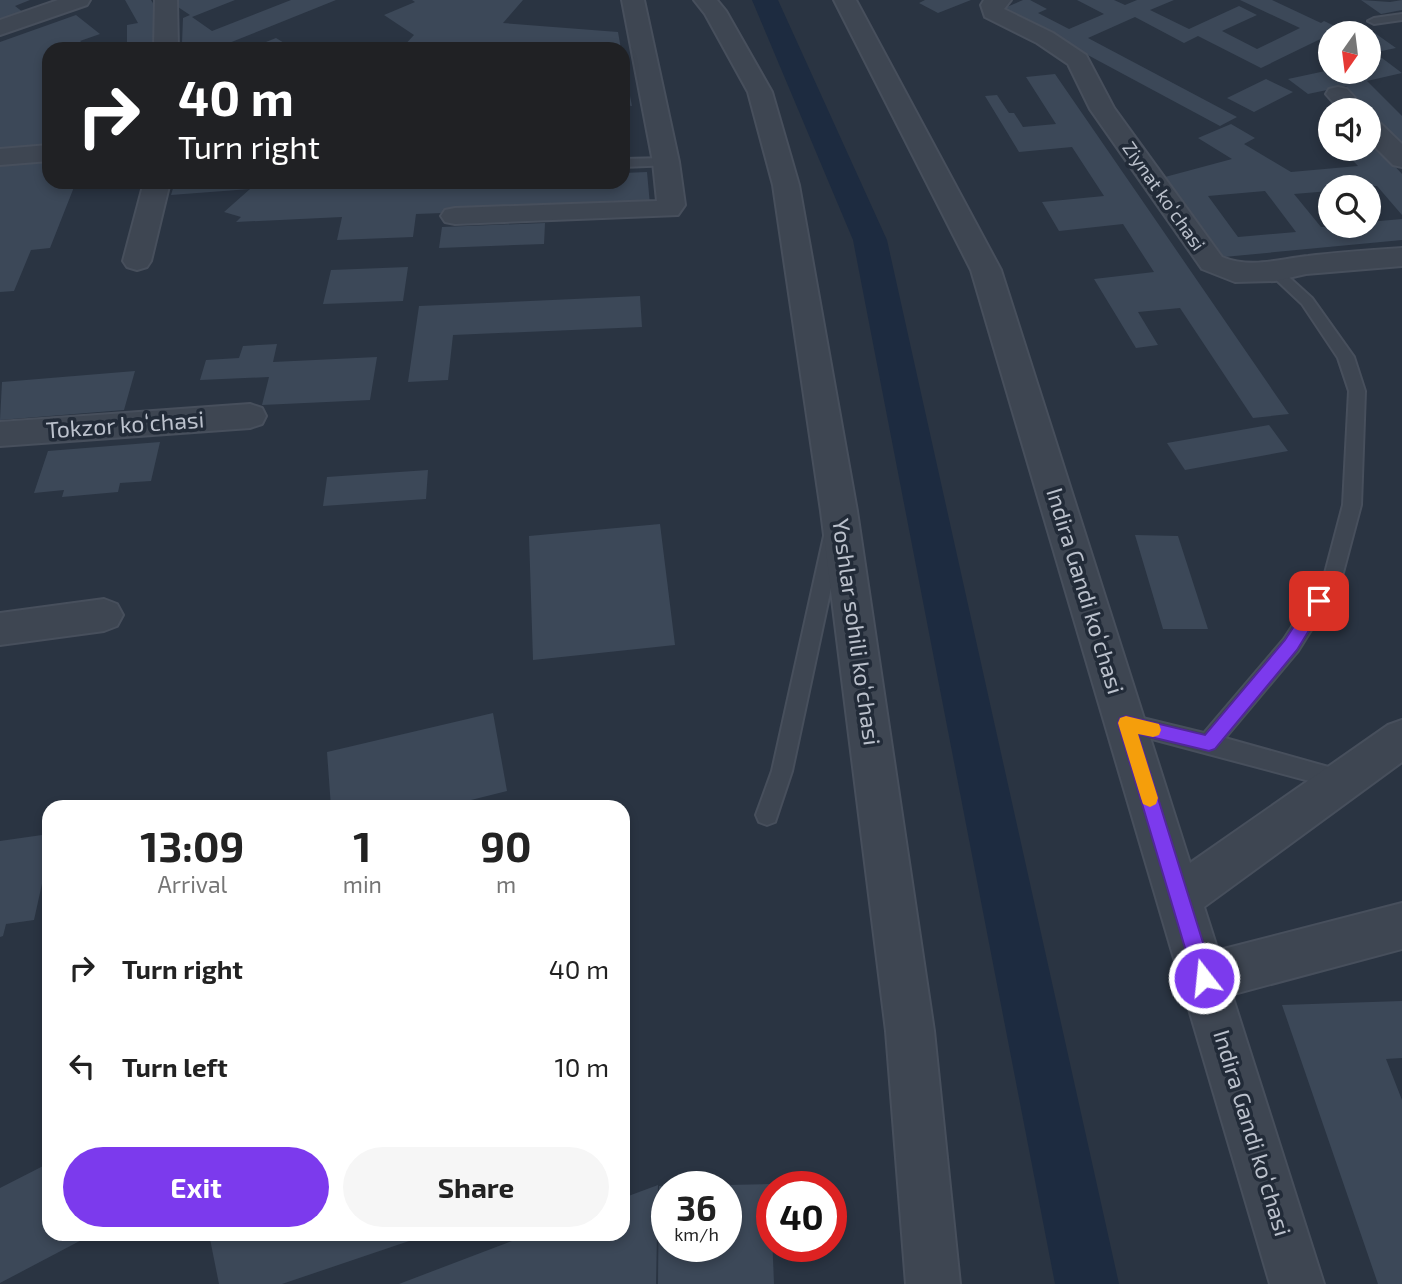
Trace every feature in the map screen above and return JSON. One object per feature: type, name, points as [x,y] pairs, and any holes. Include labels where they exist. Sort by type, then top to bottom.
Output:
[{"type":"street","points":[[0,28],[79,0]]},
{"type":"street","points":[[166,0],[166,42]]},
{"type":"street","points":[[455,216],[668,209],[670,205],[666,162],[633,0]]},
{"type":"street","name":"Yoshlar sohili koʻchasi","points":[[705,0],[715,11],[761,92],[786,185],[839,511],[910,1031],[933,1284]]},
{"type":"street","name":"Indira Gandi koʻchasi","points":[[845,0],[986,270],[1297,1284]]},
{"type":"street","name":"Ziynat koʻchasi","points":[[1000,0],[992,5],[993,12],[1045,38],[1078,60],[1102,109],[1212,263],[1235,274],[1402,257]]},
{"type":"street","points":[[1381,138],[1402,159]]},
{"type":"street","points":[[0,157],[42,154]]},
{"type":"street","points":[[137,261],[155,189]]},
{"type":"street","name":"Tokzor koʻchasi","points":[[0,434],[250,416]]},
{"type":"street","points":[[0,629],[104,615]]},
{"type":"street","points":[[1180,898],[1402,738]]},
{"type":"street","points":[[1204,978],[1402,926]]},
{"type":"lane","points":[[1374,21],[1402,17]]},
{"type":"lane","points":[[630,163],[666,162]]},
{"type":"lane","points":[[1209,743],[1291,645],[1333,579],[1352,505],[1357,391],[1346,357],[1307,301],[1275,272]]},
{"type":"lane","points":[[767,815],[782,771],[808,642],[839,511]]},
{"type":"lane","points":[[1126,723],[1344,780]]},
{"type":"building","points":[[0,0],[30,0],[15,6],[24,13],[0,22]]},
{"type":"building","points":[[125,0],[151,0],[163,20],[164,42],[127,42],[127,25],[138,23]]},
{"type":"building","points":[[179,0],[235,0],[192,17],[212,31],[291,0],[336,0],[231,42],[182,42],[183,18],[190,15],[172,3]]},
{"type":"building","points":[[412,0],[523,0],[503,23],[618,32],[620,42],[408,42],[414,35],[384,15],[415,2]]},
{"type":"building","points":[[925,0],[971,0],[938,13],[919,3]]},
{"type":"building","points":[[1023,0],[1030,0],[1047,9],[1038,13],[1069,29],[1104,14],[1077,0],[1114,0],[1125,5],[1137,0],[1174,0],[1150,10],[1189,29],[1239,6],[1257,15],[1222,31],[1257,49],[1300,28],[1240,0],[1272,0],[1318,22],[1318,40],[1261,68],[1198,36],[1184,43],[1135,17],[1088,38],[1237,117],[1220,126],[1002,9]]},
{"type":"building","points":[[1361,0],[1402,0],[1402,10],[1381,14]]},
{"type":"building","points":[[76,15],[100,34],[81,42],[42,42],[42,148],[0,154],[0,42]]},
{"type":"building","points":[[1381,37],[1396,48],[1381,51]]},
{"type":"building","points":[[276,38],[283,42],[266,42]]},
{"type":"building","points":[[1382,58],[1402,73],[1381,78]]},
{"type":"building","points":[[1318,73],[1318,84],[1370,84],[1402,116],[1402,147],[1381,124],[1381,98],[1357,98],[1346,86],[1308,94],[1288,79]]},
{"type":"building","points":[[1055,74],[1289,414],[1253,418],[1180,308],[1138,312],[1158,345],[1136,348],[1094,279],[1154,272],[1123,224],[1059,231],[1042,202],[1104,196],[1072,147],[1019,152],[985,96],[997,95],[1023,127],[1056,124],[1026,77]]},
{"type":"building","points":[[1266,79],[1293,92],[1254,112],[1227,98]]},
{"type":"building","points":[[1231,124],[1255,138],[1244,144],[1291,172],[1358,166],[1353,161],[1381,161],[1381,151],[1402,174],[1402,215],[1381,191],[1381,175],[1318,175],[1318,192],[1294,194],[1318,223],[1318,238],[1381,238],[1381,221],[1402,219],[1402,240],[1224,257],[1165,177],[1232,159],[1198,138]],"holes":[[[1265,191],[1296,232],[1238,237],[1208,196]]]},
{"type":"building","points":[[42,159],[42,189],[73,189],[50,248],[31,250],[14,291],[0,292],[0,162]]},
{"type":"building","points":[[647,172],[650,205],[416,214],[413,237],[337,240],[342,217],[236,222],[241,217],[224,212],[250,189],[630,189],[630,173]]},
{"type":"building","points":[[173,189],[250,189],[171,195]]},
{"type":"building","points":[[545,223],[544,244],[439,248],[442,227]]},
{"type":"building","points":[[408,267],[403,301],[323,304],[331,270]]},
{"type":"building","points":[[640,296],[642,327],[453,335],[448,380],[408,382],[419,306]]},
{"type":"building","points":[[277,344],[273,362],[377,357],[370,400],[262,405],[269,377],[200,380],[206,360],[239,358],[243,346]]},
{"type":"building","points":[[135,371],[124,410],[0,420],[2,382]]},
{"type":"building","points":[[1269,425],[1288,451],[1185,470],[1167,443]]},
{"type":"building","points":[[160,442],[151,481],[120,483],[118,492],[62,497],[64,490],[34,493],[48,451]]},
{"type":"building","points":[[428,470],[426,499],[323,506],[327,477]]},
{"type":"building","points":[[660,524],[675,645],[533,660],[529,536]]},
{"type":"building","points":[[1135,535],[1178,536],[1208,629],[1163,629]]},
{"type":"building","points":[[493,713],[507,791],[471,800],[330,800],[327,752]]},
{"type":"building","points":[[42,835],[42,884],[34,920],[6,924],[3,936],[0,937],[0,841]]},
{"type":"building","points":[[1402,1001],[1402,1058],[1386,1059],[1402,1100],[1402,1284],[1378,1284],[1282,1005]]},
{"type":"building","points":[[42,1167],[42,1241],[80,1241],[0,1283],[0,1188]]},
{"type":"building","points":[[756,1184],[756,1262],[773,1262],[774,1284],[658,1284],[658,1262],[742,1262],[742,1185]]},
{"type":"building","points":[[651,1188],[651,1262],[656,1262],[656,1284],[399,1284],[512,1241],[630,1241],[630,1195]]},
{"type":"building","points":[[210,1241],[409,1241],[282,1284],[219,1284]]},
{"type":"waterway","points":[[765,0],[870,240],[1087,1284]]},
{"type":"slow traffic","points":[[1150,798],[1126,723],[1153,730]]},
{"type":"route","points":[[1204,978],[1126,723],[1209,743],[1291,645],[1319,601]]}]
